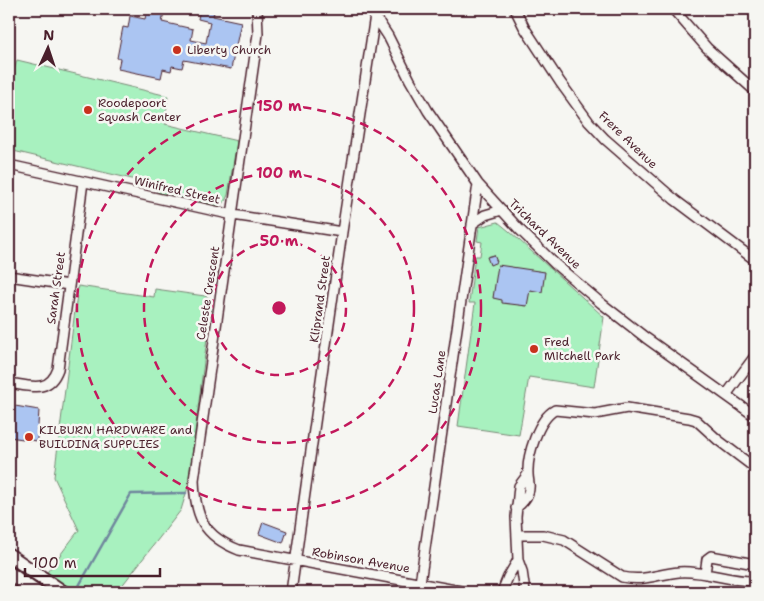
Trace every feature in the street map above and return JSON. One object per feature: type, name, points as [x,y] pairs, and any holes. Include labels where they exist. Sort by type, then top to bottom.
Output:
[{"type":"street","name":"Celeste Crescent","points":[[251,552],[230,546],[217,538],[205,526],[198,514],[194,500],[195,470],[258,34],[258,9]]},
{"type":"street","name":"Frere Avenue","points":[[516,9],[524,27],[560,82],[604,139],[675,200],[755,260]]},
{"type":"street","points":[[673,9],[708,48],[755,91]]},
{"type":"street","name":"Trichard Avenue","points":[[376,12],[410,80],[428,111],[478,184],[502,210],[538,248],[595,298],[646,338],[755,416]]},
{"type":"street","name":"Kliprand Street","points":[[291,592],[342,232],[376,12]]},
{"type":"street","name":"Winifred Street","points":[[9,164],[233,215],[342,232]]},
{"type":"street","name":"Sarah Street","points":[[9,383],[37,387],[46,385],[52,381],[58,369],[83,182]]},
{"type":"street","name":"Lucas Lane","points":[[420,584],[478,184]]},
{"type":"street","points":[[472,224],[485,216],[502,210]]},
{"type":"street","points":[[9,276],[69,285]]},
{"type":"street","points":[[726,395],[755,356]]},
{"type":"street","points":[[524,592],[522,571],[518,560],[516,508],[529,492],[528,474],[537,432],[551,412],[560,410],[595,414],[622,408],[689,418],[696,420],[718,440],[755,468]]},
{"type":"street","points":[[517,535],[543,535],[564,540],[622,576],[632,579],[642,580],[681,572],[755,581]]},
{"type":"street","name":"Robinson Avenue","points":[[251,552],[466,592]]},
{"type":"street","points":[[9,555],[63,592]]},
{"type":"street","points":[[705,574],[707,559],[711,556],[755,564]]},
{"type":"street","points":[[502,592],[518,560]]},
{"type":"street","points":[[9,573],[36,592]]},
{"type":"green space","name":"Roodepoort Squash Center","points":[[17,60],[168,96],[165,124],[237,141],[228,195],[225,201],[219,206],[163,194],[158,192],[149,183],[9,150],[9,87]]},
{"type":"green space","name":"Fred Mitchell Park","points":[[498,222],[604,317],[594,387],[529,377],[519,435],[458,426],[475,303],[469,303],[475,256],[480,256],[482,242],[477,241],[479,227]]},
{"type":"green space","points":[[78,286],[154,297],[155,289],[205,296],[212,299],[188,487],[181,510],[117,592],[72,592],[45,575],[79,530],[54,477]]},
{"type":"building","name":"Liberty Church","points":[[147,9],[165,9],[162,22],[193,29],[191,40],[206,43],[210,22],[198,19],[200,9],[215,9],[213,16],[241,22],[231,69],[184,60],[182,68],[172,66],[171,71],[163,69],[161,78],[118,69],[120,59],[117,58],[123,27],[128,28],[130,16],[145,19]]},
{"type":"building","points":[[494,255],[497,262],[490,265],[487,257]]},
{"type":"building","points":[[498,265],[545,272],[542,292],[530,290],[527,306],[502,303],[502,300],[493,298]]},
{"type":"building","points":[[9,405],[39,410],[37,441],[9,437]]},
{"type":"building","points":[[263,522],[287,531],[283,543],[259,534]]},
{"type":"waterway","points":[[76,591],[131,494],[186,493]]},
{"type":"place","name":"Liberty Church","points":[[177,50]]},
{"type":"place","name":"Roodepoort Squash Center","points":[[88,110]]},
{"type":"place","name":"Fred Mitchell Park","points":[[534,349]]},
{"type":"place","name":"KILBURN HARDWARE and BUILDING SUPPLIES","points":[[29,437]]}]
